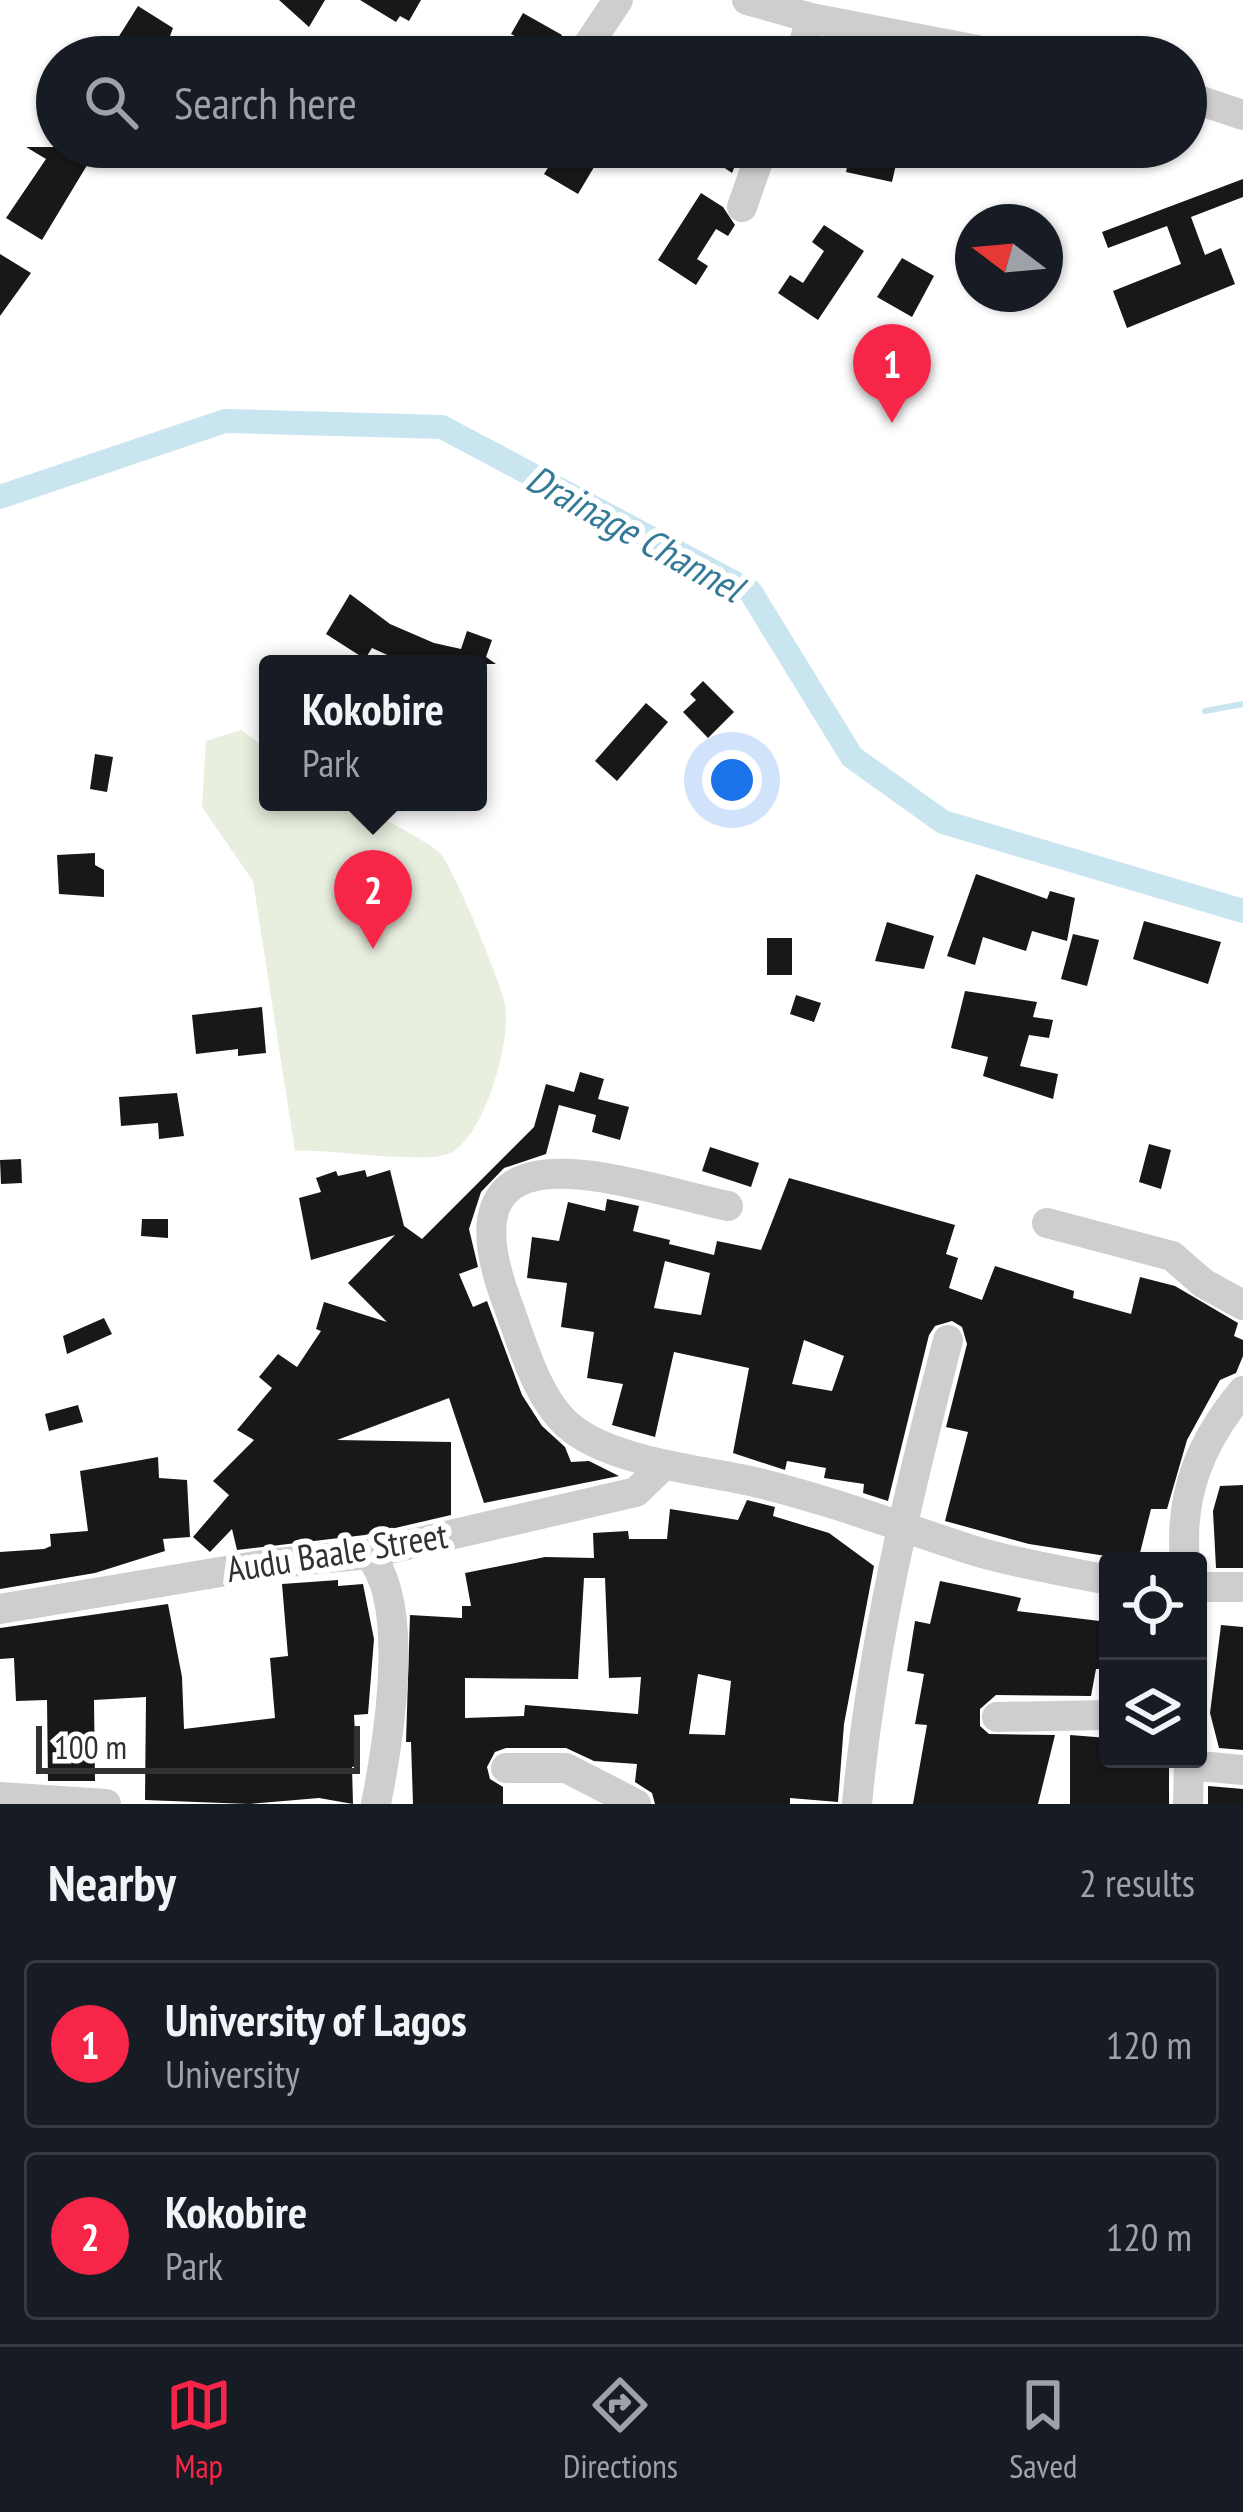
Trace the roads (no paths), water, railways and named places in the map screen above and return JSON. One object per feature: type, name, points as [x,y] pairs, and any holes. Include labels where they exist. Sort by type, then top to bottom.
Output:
[{"type":"street","points":[[594,36],[618,0]]},
{"type":"street","points":[[747,0],[904,36]]},
{"type":"street","points":[[806,36],[811,18]]},
{"type":"street","points":[[1207,103],[1243,116]]},
{"type":"street","points":[[742,207],[756,168]]},
{"type":"street","points":[[728,1206],[551,1171],[518,1180],[503,1193],[489,1220],[492,1264],[538,1379],[571,1429],[663,1466],[755,1481],[900,1523],[977,1552],[1099,1578]]},
{"type":"street","points":[[1047,1223],[1172,1256],[1203,1283],[1243,1304]]},
{"type":"street","points":[[857,1804],[868,1684],[900,1523],[948,1340]]},
{"type":"street","points":[[1186,1552],[1191,1476],[1212,1430],[1243,1390]]},
{"type":"street","name":"Audu Baale Street","points":[[0,1609],[268,1564],[368,1554],[636,1492],[663,1466]]},
{"type":"street","points":[[368,1554],[385,1572],[391,1617],[386,1754],[376,1804]]},
{"type":"street","points":[[1207,1587],[1243,1587]]},
{"type":"street","points":[[997,1717],[1099,1714]]},
{"type":"street","points":[[1207,1765],[1243,1770]]},
{"type":"street","points":[[506,1768],[566,1768],[636,1804]]},
{"type":"street","points":[[1188,1804],[1189,1768]]},
{"type":"street","points":[[0,1797],[106,1804]]},
{"type":"waterway","name":"Drainage Channel","points":[[0,497],[225,421],[442,427],[750,591],[852,757],[943,822],[1243,911]]},
{"type":"waterway","points":[[1205,711],[1243,704]]},
{"type":"place","name":"University of Lagos","points":[[892,423]]},
{"type":"place","name":"Kokobire","points":[[373,949]]}]
